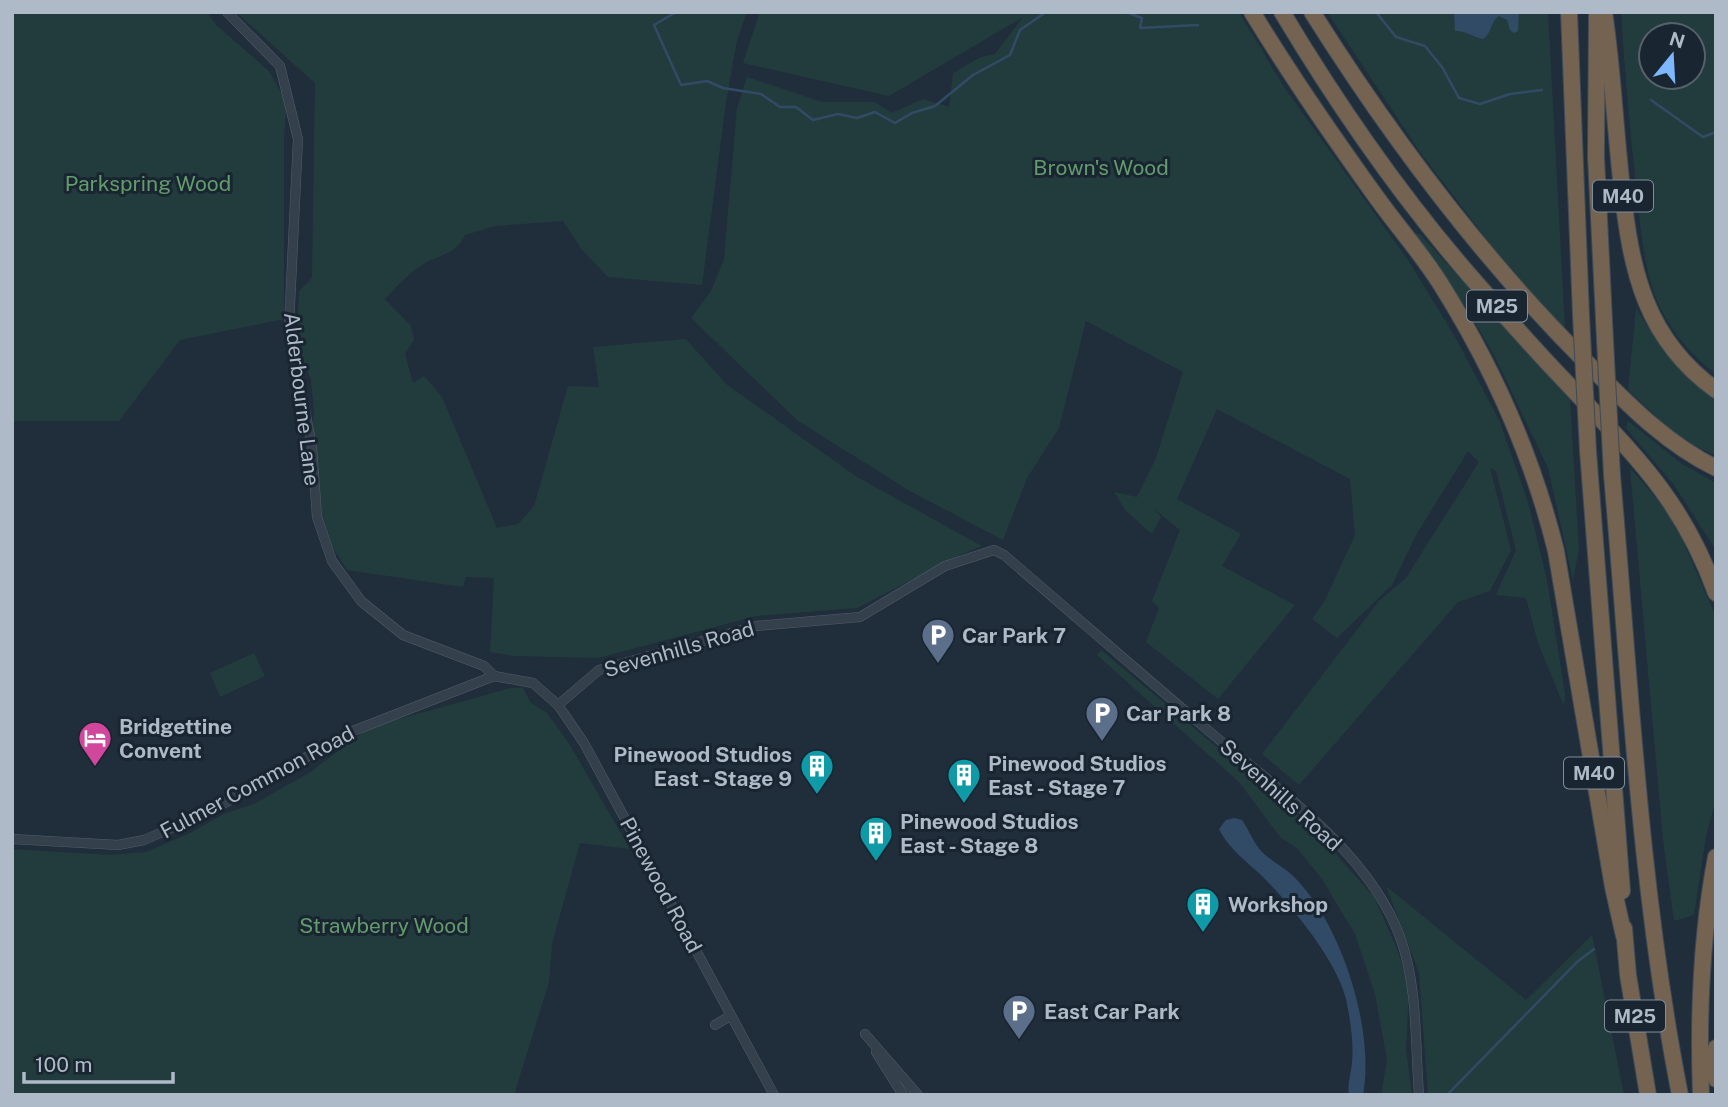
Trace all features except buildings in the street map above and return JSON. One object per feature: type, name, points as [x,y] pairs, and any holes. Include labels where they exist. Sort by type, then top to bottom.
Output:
[{"type":"highway","name":"M40","points":[[1252,12],[1320,117],[1438,281],[1482,355],[1521,438],[1544,502],[1556,551],[1613,887],[1624,936]]},
{"type":"highway","name":"M25","points":[[1282,12],[1361,134],[1467,273],[1563,380],[1631,450],[1660,485],[1694,541],[1716,593]]},
{"type":"highway","name":"M25","points":[[1312,12],[1415,164],[1521,294],[1626,403],[1677,446],[1716,468]]},
{"type":"highway","name":"M25","points":[[1569,12],[1588,451],[1621,859],[1624,936],[1648,1095]]},
{"type":"highway","name":"M25","points":[[1597,12],[1596,157],[1612,475],[1652,912],[1668,1033],[1680,1095]]},
{"type":"highway","name":"M40","points":[[1604,12],[1625,213],[1638,282],[1669,346],[1687,366],[1716,390]]},
{"type":"highway","points":[[1701,1095],[1700,1002],[1707,914],[1716,857]]},
{"type":"highway","points":[[1716,1048],[1716,1079]]},
{"type":"street","name":"Alderbourne Lane","points":[[227,12],[280,66],[298,139],[289,326],[312,447],[317,517],[332,561],[361,601],[403,635],[484,666],[494,676]]},
{"type":"street","name":"Sevenhills Road","points":[[558,705],[599,670],[755,626],[860,617],[945,566],[994,550],[1004,555],[1296,805],[1352,859],[1381,898],[1400,936],[1412,979],[1419,1095]]},
{"type":"street","name":"Pinewood Road","points":[[494,676],[533,683],[568,717],[684,925],[774,1095]]},
{"type":"street","name":"Fulmer Common Road","points":[[12,839],[118,845],[144,840],[207,813],[353,731],[494,676]]},
{"type":"street","points":[[715,1025],[730,1016]]},
{"type":"street","points":[[903,1095],[865,1034],[918,1095]]},
{"type":"green space","name":"Parkspring Wood","points":[[18,12],[207,12],[216,25],[269,71],[287,103],[284,138],[284,319],[180,340],[119,421],[12,421],[12,17]]},
{"type":"green space","points":[[236,12],[747,12],[737,40],[726,102],[702,285],[608,277],[582,250],[563,221],[495,226],[465,235],[457,246],[417,269],[385,299],[411,326],[414,340],[405,354],[413,383],[424,376],[442,397],[497,528],[518,524],[534,506],[568,386],[599,387],[593,347],[686,339],[726,384],[857,477],[982,546],[857,608],[756,616],[598,658],[515,656],[490,652],[494,578],[466,577],[463,587],[347,570],[324,533],[312,434],[314,410],[311,380],[296,344],[299,291],[312,278],[315,83]]},
{"type":"green space","name":"Brown's Wood","points":[[760,12],[1239,12],[1284,87],[1408,260],[1454,335],[1499,420],[1528,502],[1547,580],[1565,694],[1564,706],[1538,643],[1526,598],[1496,595],[1516,550],[1496,471],[1490,468],[1511,550],[1490,591],[1458,602],[1299,785],[1262,754],[1379,601],[1406,578],[1479,462],[1468,451],[1416,535],[1392,585],[1337,638],[1312,619],[1325,600],[1355,535],[1350,479],[1217,409],[1177,499],[1241,534],[1222,566],[1295,605],[1218,699],[1146,642],[1159,608],[1152,601],[1180,530],[1153,508],[1161,517],[1152,534],[1125,510],[1114,492],[1137,497],[1156,458],[1183,372],[1086,321],[1059,428],[1027,478],[1003,540],[910,491],[798,421],[691,318],[711,291],[724,259],[737,108],[747,77],[822,102],[874,102],[892,113],[923,99],[949,107],[953,73],[981,57],[995,54],[1023,17],[889,96],[743,63]]},
{"type":"green space","points":[[1327,12],[1548,12],[1565,330],[1494,249],[1420,152]]},
{"type":"green space","points":[[1621,12],[1716,12],[1716,374],[1671,328],[1655,296],[1644,253]]},
{"type":"green space","points":[[1412,232],[1421,235],[1570,400],[1579,549],[1573,580],[1548,468],[1494,355],[1466,307]]},
{"type":"green space","points":[[1636,308],[1665,354],[1691,380],[1716,399],[1716,456],[1678,437],[1628,390]]},
{"type":"green space","points":[[1628,421],[1682,464],[1716,483],[1716,550],[1674,485],[1626,428]]},
{"type":"green space","points":[[1630,468],[1664,507],[1680,534],[1716,617],[1716,799],[1706,836],[1694,915],[1674,921],[1663,840]]},
{"type":"green space","points":[[1101,650],[1312,827],[1374,897],[1397,949],[1409,986],[1406,1050],[1412,1095],[1381,1095],[1387,1060],[1375,994],[1355,934],[1322,879],[1297,848],[1280,837],[1239,782],[1097,655]]},
{"type":"green space","points":[[254,653],[265,676],[220,697],[210,673]]},
{"type":"green space","name":"Strawberry Wood","points":[[511,688],[523,688],[530,702],[547,713],[568,742],[630,849],[580,843],[552,944],[549,982],[514,1095],[12,1095],[12,849],[110,855],[146,852],[190,833],[224,814],[254,804],[309,773],[370,727]]},
{"type":"green space","points":[[1386,886],[1526,1000],[1592,935],[1624,1095],[1428,1095],[1419,973]]},
{"type":"water","points":[[1454,12],[1519,12],[1518,31],[1514,33],[1510,30],[1507,20],[1499,16],[1483,39],[1455,31]]},
{"type":"water","points":[[1226,820],[1242,820],[1262,852],[1292,875],[1313,899],[1328,923],[1341,951],[1359,1010],[1364,1040],[1363,1095],[1349,1095],[1352,1039],[1341,983],[1323,950],[1299,917],[1223,836],[1219,829]]},
{"type":"waterway","points":[[676,12],[654,25],[681,85],[707,81],[723,88],[761,94],[780,107],[796,107],[813,120],[838,114],[857,118],[875,112],[895,123],[912,113],[935,106],[973,75],[1010,55],[1020,30],[1046,12]]},
{"type":"waterway","points":[[1126,12],[1142,18],[1140,28],[1198,25]]},
{"type":"waterway","points":[[1376,12],[1396,37],[1425,46],[1442,67],[1459,98],[1480,104],[1510,94],[1542,90]]},
{"type":"waterway","points":[[1651,100],[1703,137],[1716,132]]},
{"type":"waterway","points":[[1447,1095],[1577,962],[1594,949]]},
{"type":"place","name":"Car Park 7","points":[[938,665]]},
{"type":"place","name":"Car Park 8","points":[[1102,743]]},
{"type":"place","name":"Bridgettine Convent","points":[[95,768]]},
{"type":"place","name":"Pinewood Studios East - Stage 9","points":[[817,796]]},
{"type":"place","name":"Pinewood Studios East - Stage 7","points":[[964,805]]},
{"type":"place","name":"Pinewood Studios East - Stage 8","points":[[876,863]]},
{"type":"place","name":"Workshop","points":[[1203,934]]},
{"type":"place","name":"East Car Park","points":[[1019,1041]]}]
